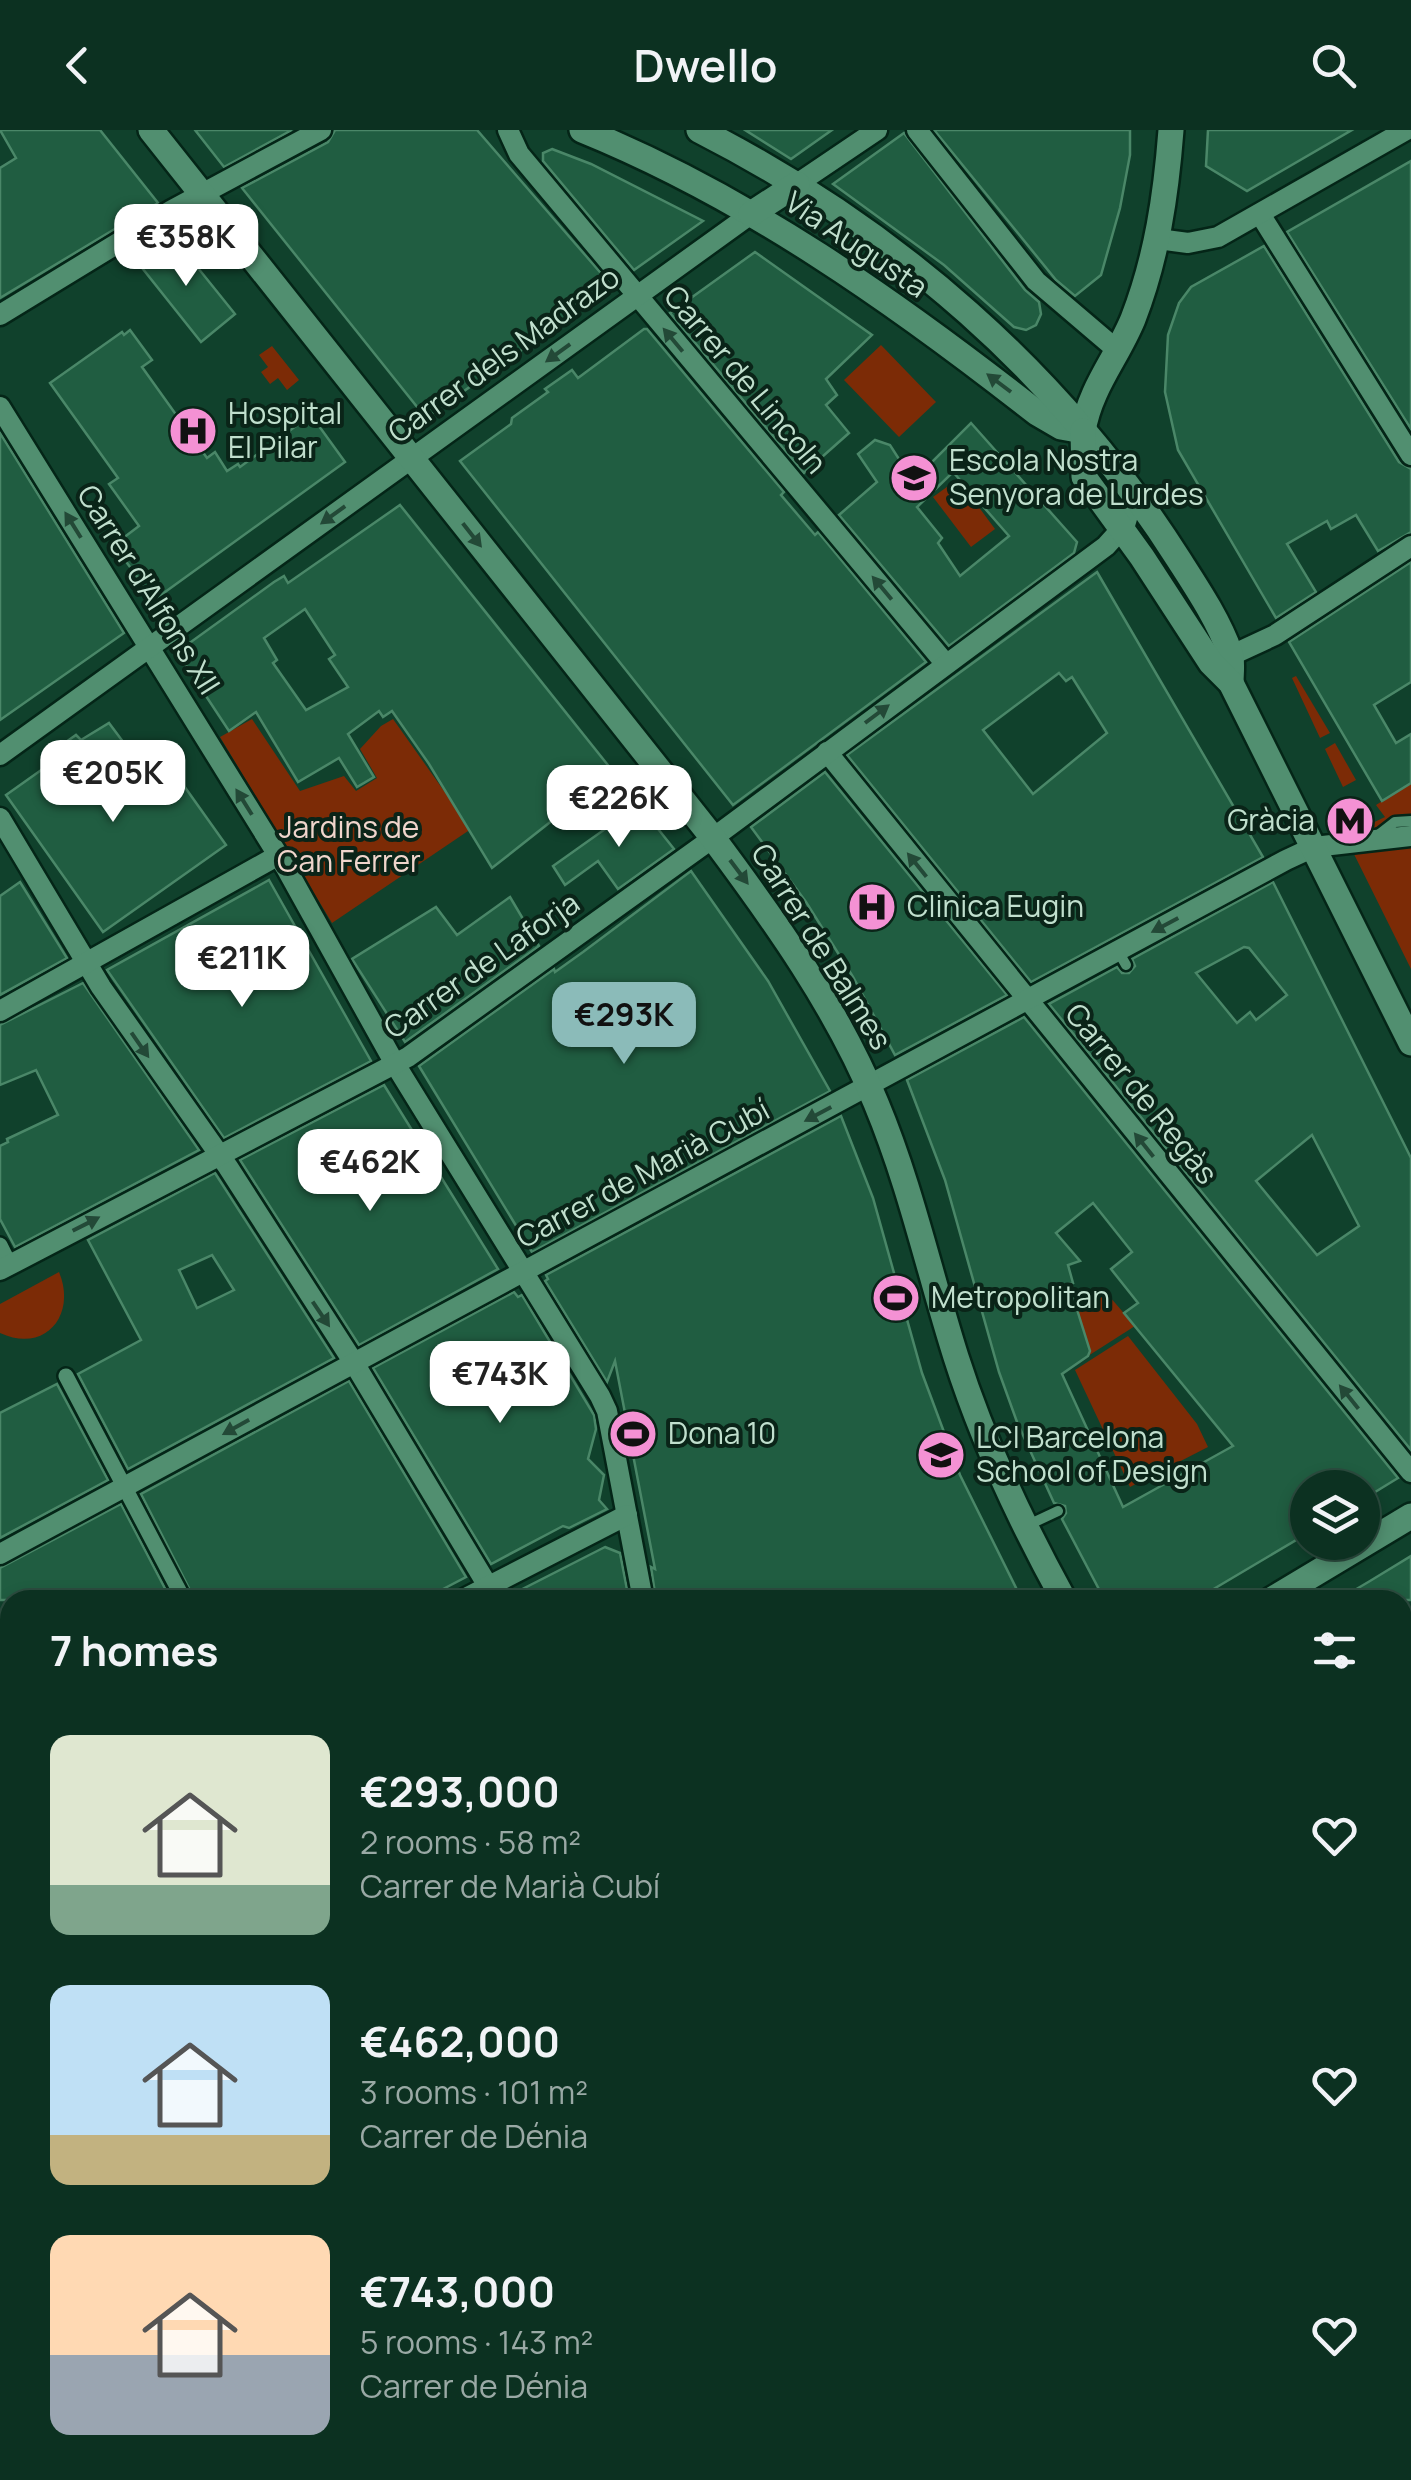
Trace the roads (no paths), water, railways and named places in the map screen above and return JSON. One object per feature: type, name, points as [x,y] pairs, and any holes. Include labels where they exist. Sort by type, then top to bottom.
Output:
[{"type":"main road","name":"Carrer de Balmes","points":[[150,130],[713,838],[796,957],[869,1087],[902,1170],[980,1427],[1059,1590]]},
{"type":"main road","name":"Via Augusta","points":[[582,130],[751,214],[895,308],[1037,413],[1060,426],[1082,431]]},
{"type":"main road","name":"Via Augusta","points":[[699,130],[845,214],[952,299],[1029,367],[1168,541],[1232,656]]},
{"type":"main road","points":[[1172,130],[1158,239],[1142,293],[1118,350],[1094,391],[1082,431],[1084,477],[1211,663],[1231,683],[1411,1043]]},
{"type":"main road","points":[[751,214],[797,184]]},
{"type":"main road","points":[[1231,683],[1232,656]]},
{"type":"main road","points":[[1287,1590],[1411,1516]]},
{"type":"street","points":[[0,315],[202,194],[321,130]]},
{"type":"street","name":"Carrer de Lincoln","points":[[508,130],[519,154],[636,297],[945,663]]},
{"type":"street","points":[[797,184],[877,130]]},
{"type":"street","points":[[917,130],[1036,281],[1118,350]]},
{"type":"street","points":[[1158,239],[1188,243],[1211,240],[1406,130]]},
{"type":"street","name":"Carrer dels Madrazo","points":[[0,755],[751,214]]},
{"type":"street","points":[[1260,214],[1411,455]]},
{"type":"street","name":"Carrer d'Alfons XII","points":[[0,407],[277,856],[395,1064],[604,1402],[641,1590]]},
{"type":"street","points":[[1122,530],[1134,495]]},
{"type":"street","name":"Carrer de Laforja","points":[[5,1267],[395,1064],[713,838],[1106,546],[1122,530]]},
{"type":"street","points":[[1232,656],[1275,634],[1411,546]]},
{"type":"street","name":"Carrer de Regàs","points":[[826,752],[1411,1472]]},
{"type":"street","points":[[0,818],[86,963],[221,1156],[354,1363],[488,1586]]},
{"type":"street","points":[[1314,847],[1411,836]]},
{"type":"street","name":"Carrer de Marià Cubí","points":[[0,1554],[1026,1001],[1122,958],[1314,847]]},
{"type":"street","points":[[0,1011],[277,856]]},
{"type":"street","points":[[0,1245],[5,1267]]},
{"type":"street","points":[[66,1376],[179,1590]]},
{"type":"street","points":[[481,1590],[627,1515]]},
{"type":"lane","points":[[1375,839],[1386,826],[1411,820]]},
{"type":"lane","points":[[1025,1527],[1058,1511]]},
{"type":"place","name":"Hospital El Pilar","points":[[193,431]]},
{"type":"place","name":"Escola Nostra Senyora de Lurdes","points":[[914,478]]},
{"type":"place","name":"Gràcia","points":[[1350,821]]},
{"type":"place","name":"Clinica Eugin","points":[[872,907]]},
{"type":"place","name":"Metropolitan","points":[[896,1298]]},
{"type":"place","name":"Dona 10","points":[[633,1434]]},
{"type":"place","name":"LCI Barcelona School of Design","points":[[941,1455]]},
{"type":"park label","name":"Jardins de Can Ferrer","points":[[349,845]]}]
